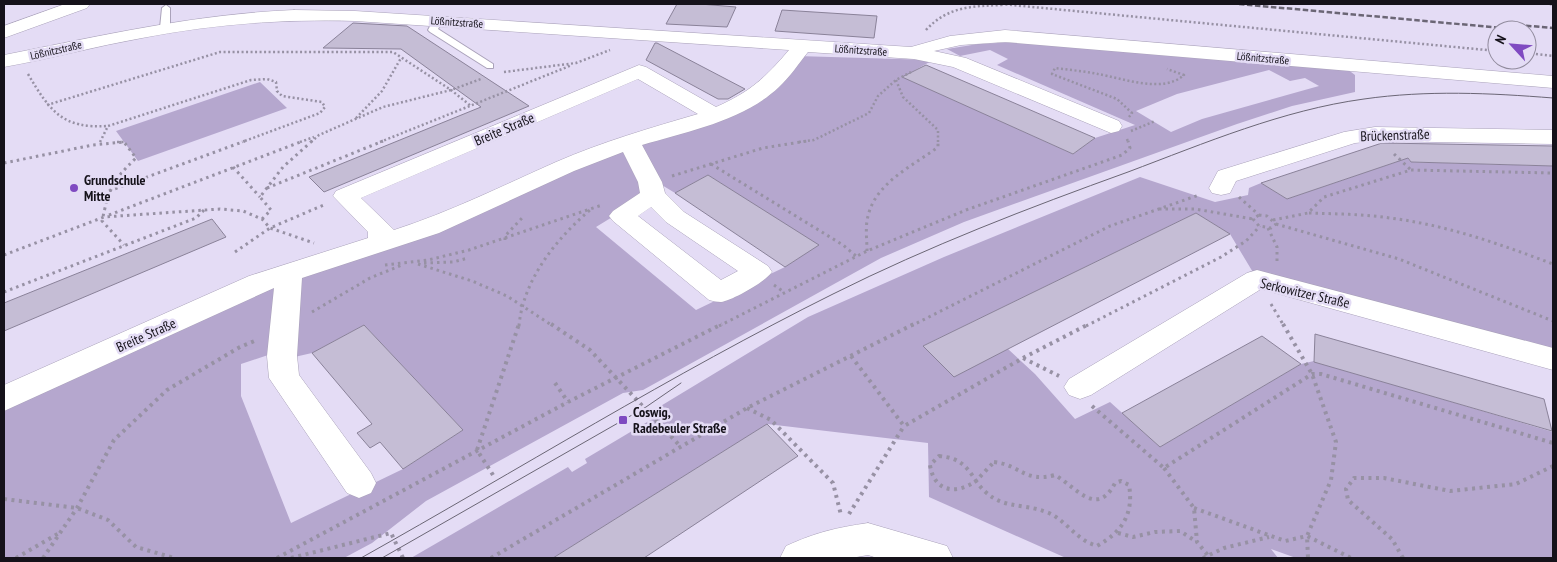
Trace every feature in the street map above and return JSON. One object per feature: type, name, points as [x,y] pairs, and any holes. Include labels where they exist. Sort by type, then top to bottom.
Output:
[{"type":"street","points":[[4,32],[81,4]]},
{"type":"street","name":"Lößnitzstraße","points":[[11,60],[165,28],[261,16],[313,14],[437,21],[906,52],[940,57],[996,77],[1111,126]]},
{"type":"street","name":"Lößnitzstraße","points":[[906,52],[969,38],[1005,36],[1553,82]]},
{"type":"street","name":"Breite Straße","points":[[4,398],[259,283],[430,227],[494,200],[566,166],[629,142],[715,115],[743,103],[772,83],[803,46]]},
{"type":"street","name":"Breite Straße","points":[[345,196],[639,71],[715,115]]},
{"type":"street","name":"Brückenstraße","points":[[1221,188],[1226,176],[1352,137],[1375,134],[1426,134],[1553,137]]},
{"type":"street","points":[[629,142],[652,189],[675,217],[758,272],[719,293],[622,216],[652,189]]},
{"type":"street","points":[[345,196],[381,230],[381,243]]},
{"type":"street","points":[[289,273],[284,328],[284,378],[359,483]]},
{"type":"street","name":"Serkowitzer Straße","points":[[1080,387],[1266,282],[1553,359]]},
{"type":"street","points":[[799,558],[825,546],[845,533],[934,558]]},
{"type":"lane","points":[[165,28],[166,8]]},
{"type":"lane","points":[[437,21],[433,30],[490,66]]},
{"type":"path","points":[[1001,4],[1487,50]]},
{"type":"path","points":[[906,52],[902,46],[920,38],[937,17],[949,10],[973,6],[1010,5]]},
{"type":"path","points":[[267,188],[646,35]]},
{"type":"path","points":[[47,105],[220,52],[393,52],[451,90],[471,106]]},
{"type":"path","points":[[1537,55],[1553,56]]},
{"type":"path","points":[[652,189],[711,163],[763,148],[814,140],[835,131],[869,113],[878,96],[896,80],[940,57]]},
{"type":"path","points":[[353,120],[373,103],[388,85],[401,58]]},
{"type":"path","points":[[11,60],[55,116],[86,129],[108,126],[222,88],[251,80],[268,78],[276,82],[277,91],[282,96],[322,102],[325,107],[320,113],[109,192]]},
{"type":"path","points":[[502,72],[576,64]]},
{"type":"path","points":[[1111,126],[1128,119],[1132,113],[1117,99],[1052,74],[1055,68],[1099,74],[1132,84],[1176,82],[1184,75],[1166,69]]},
{"type":"path","points":[[4,255],[319,135],[382,107],[451,90],[486,77]]},
{"type":"path","points":[[867,251],[869,212],[887,181],[921,162],[938,147],[938,130],[903,97],[896,80]]},
{"type":"path","points":[[278,558],[568,402],[856,256],[966,210],[1122,155],[1130,148],[1130,142],[1123,134],[1155,121]]},
{"type":"path","points":[[100,142],[108,126]]},
{"type":"path","points":[[260,197],[283,167],[319,135]]},
{"type":"path","points":[[4,163],[100,142],[124,142],[136,158],[116,177],[109,192],[102,221],[124,245]]},
{"type":"path","points":[[1390,149],[1411,170]]},
{"type":"path","points":[[711,163],[843,245],[856,256]]},
{"type":"path","points":[[233,167],[270,210],[262,219]]},
{"type":"path","points":[[1308,213],[1324,197],[1411,170],[1553,173]]},
{"type":"path","points":[[492,558],[747,408],[1101,230],[1153,209],[1221,188]]},
{"type":"path","points":[[235,252],[270,228],[345,196]]},
{"type":"path","points":[[417,263],[505,240],[608,202]]},
{"type":"path","points":[[477,450],[519,327],[521,305],[546,258],[576,222],[592,209]]},
{"type":"path","points":[[1153,209],[1195,209],[1253,219],[1260,226],[1268,228],[1274,227],[1276,224]]},
{"type":"path","points":[[104,217],[205,210],[243,211],[262,219],[270,228],[327,248],[343,257],[369,266],[453,262],[468,258]]},
{"type":"path","points":[[4,292],[196,218],[205,210]]},
{"type":"path","points":[[1253,219],[1259,215],[1274,220],[1308,213],[1364,214],[1401,219],[1488,240],[1553,264]]},
{"type":"path","points":[[505,240],[505,236],[522,218]]},
{"type":"path","points":[[1274,220],[1276,224],[1338,240],[1399,259],[1553,321]]},
{"type":"path","points":[[845,533],[904,426],[1023,358],[1221,257],[1246,241],[1260,226]]},
{"type":"path","points":[[1268,228],[1276,247],[1277,264],[1266,282],[1312,374],[1336,442],[1331,480],[1307,536],[1308,558]]},
{"type":"path","points":[[417,263],[472,281],[521,305],[590,350],[681,447]]},
{"type":"path","points":[[43,558],[78,508],[114,440],[167,390],[240,347],[284,328],[370,278],[405,264]]},
{"type":"path","points":[[851,356],[904,426]]},
{"type":"path","points":[[1023,358],[1080,387],[1094,409],[1164,468],[1194,508],[1197,542]]},
{"type":"path","points":[[1164,468],[1312,374],[1321,374],[1553,443]]},
{"type":"path","points":[[555,383],[568,402]]},
{"type":"path","points":[[747,408],[771,420],[833,482],[845,533]]},
{"type":"path","points":[[477,450],[493,475]]},
{"type":"path","points":[[977,481],[966,463],[955,457],[939,456],[930,465],[930,475],[937,484],[950,490],[961,489],[977,481],[994,462],[1005,462],[1014,466],[1022,475],[1034,479],[1055,475],[1086,498],[1098,499],[1106,496],[1112,491],[1115,483],[1122,481],[1129,485],[1132,494],[1128,515],[1123,528],[1097,546],[1084,542],[1052,515],[1037,509],[1005,505],[989,496],[977,481]]},
{"type":"path","points":[[1403,558],[1392,539],[1348,500],[1346,489],[1354,478],[1384,478],[1415,486],[1458,491],[1516,484],[1553,466]]},
{"type":"path","points":[[4,500],[78,508],[108,520],[136,547],[174,558]]},
{"type":"path","points":[[1194,508],[1284,541],[1307,536],[1352,558]]},
{"type":"path","points":[[16,558],[64,530]]},
{"type":"path","points":[[1118,533],[1133,537],[1155,532],[1180,531],[1197,542],[1210,557]]},
{"type":"path","points":[[291,558],[391,533],[403,558]]},
{"type":"path","points":[[1203,558],[1210,557],[1224,548],[1269,536]]},
{"type":"shaded area","points":[[1019,42],[1347,69],[1355,75],[1355,92],[1292,106],[1237,124],[964,222],[881,258],[643,390],[623,393],[426,501],[372,543],[344,558],[4,558],[4,406],[290,279],[710,117],[797,56],[933,60],[903,77],[1073,154],[1095,138],[1135,125],[997,65],[1008,59],[990,50],[960,56],[947,49],[978,44]],"holes":[[[1269,70],[1290,81],[1305,78],[1319,86],[1202,119],[1171,132],[1136,111],[1177,94]],[[708,175],[818,245],[785,267],[696,310],[596,227],[627,208],[652,179],[675,193]],[[364,325],[463,430],[403,469],[291,523],[241,396],[241,364],[289,348],[290,358],[312,353]]]},
{"type":"shaded area","points":[[260,82],[287,108],[138,161],[116,131]]},
{"type":"shaded area","points":[[1393,141],[1411,162],[1553,166],[1553,359],[1257,279],[1230,234],[1196,213],[923,346],[954,376],[1008,349],[1035,374],[1075,419],[1110,402],[1160,447],[1301,364],[1314,361],[1553,432],[1553,558],[1296,558],[1271,549],[1278,558],[1066,558],[929,497],[928,443],[767,424],[553,558],[411,558],[568,467],[572,472],[587,463],[585,459],[664,412],[659,407],[808,317],[944,257],[1140,177],[1215,202],[1248,195],[1249,188],[1261,183],[1287,199],[1396,162],[1371,147]]},
{"type":"building","points":[[677,4],[736,7],[727,27],[666,24]]},
{"type":"building","points":[[782,10],[877,16],[874,38],[775,31]]},
{"type":"building","points":[[353,23],[407,26],[529,106],[324,192],[309,177],[481,107],[401,49],[323,48]]},
{"type":"building","points":[[655,43],[745,89],[728,99],[718,99],[646,60]]},
{"type":"building","points":[[926,65],[1095,138],[1073,154],[902,77]]},
{"type":"building","points":[[1382,143],[1553,146],[1553,166],[1411,162],[1408,158],[1287,199],[1261,183]]},
{"type":"building","points":[[708,175],[819,245],[785,267],[675,193]]},
{"type":"building","points":[[1196,213],[1230,234],[954,377],[923,346]]},
{"type":"building","points":[[212,219],[226,237],[4,331],[4,303]]},
{"type":"building","points":[[364,325],[463,430],[403,469],[380,442],[370,448],[357,433],[372,424],[312,353]]},
{"type":"building","points":[[1315,334],[1544,399],[1552,431],[1314,362]]},
{"type":"building","points":[[1262,336],[1301,364],[1160,447],[1122,413]]},
{"type":"building","points":[[767,424],[798,456],[644,558],[553,558]]},
{"type":"tram line","points":[[361,558],[654,389],[773,325],[869,276],[1016,214],[1244,129],[1274,119],[1334,104],[1388,96],[1435,93],[1553,98]]},
{"type":"tram line","points":[[382,558],[646,407],[681,383]]},
{"type":"railway","points":[[1239,4],[1487,27]]},
{"type":"railway","points":[[1537,27],[1553,28]]},
{"type":"place","name":"Grundschule Mitte","points":[[74,188]]},
{"type":"place","name":"Coswig, Radebeuler Straße","points":[[623,420]]}]
